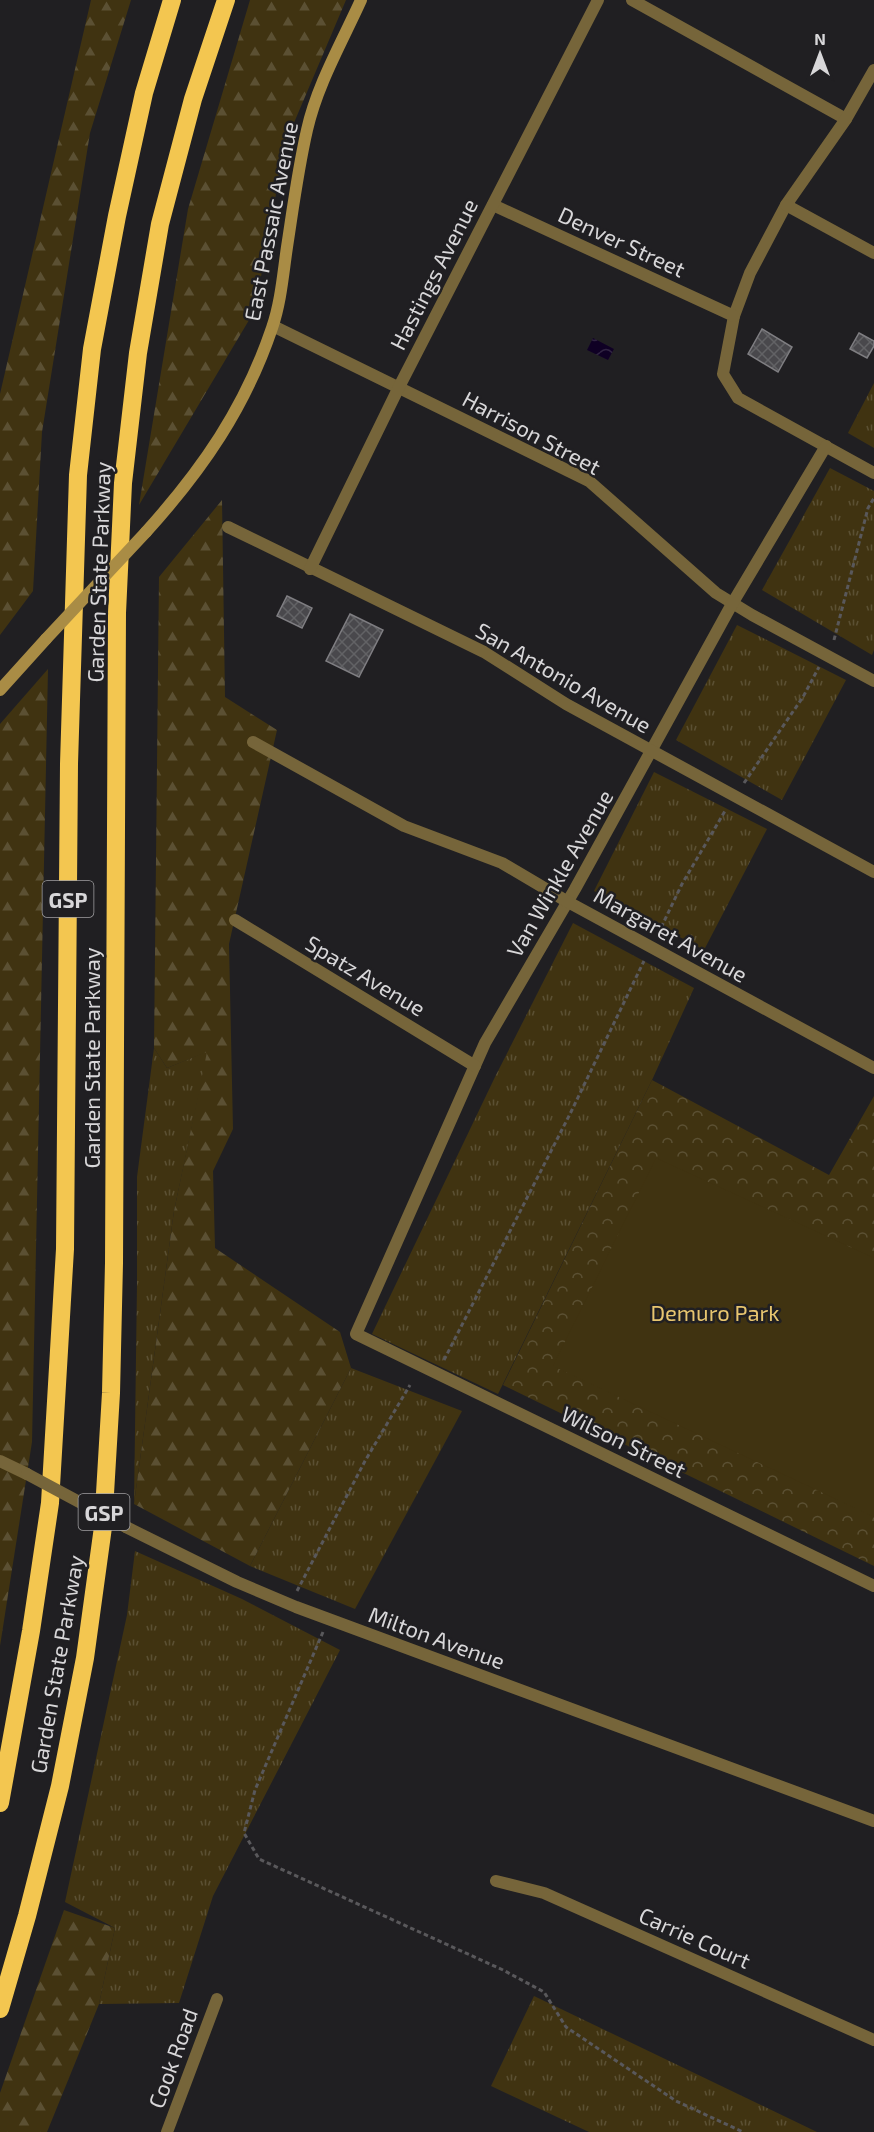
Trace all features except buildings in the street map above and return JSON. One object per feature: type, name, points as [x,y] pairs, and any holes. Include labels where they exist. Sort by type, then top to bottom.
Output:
[{"type":"highway","name":"Garden State Parkway","points":[[0,1803],[29,1642],[50,1503],[65,1249],[69,764],[78,475],[92,349],[117,216],[144,93],[172,0]]},
{"type":"highway","name":"Garden State Parkway","points":[[0,2009],[27,1916],[60,1786],[85,1658],[103,1527],[111,1393],[114,1263],[117,613],[123,483],[138,353],[160,224],[193,99],[226,0]]},
{"type":"main road","name":"East Passaic Avenue","points":[[0,690],[182,493],[210,454],[245,392],[273,326],[307,127],[321,87],[361,0]]},
{"type":"street","name":"Hastings Avenue","points":[[310,569],[399,387],[598,0]]},
{"type":"street","points":[[632,0],[846,119]]},
{"type":"street","points":[[874,70],[846,119],[786,205],[750,273],[734,316],[723,374],[738,398],[874,473]]},
{"type":"street","name":"Denver Street","points":[[493,205],[734,316]]},
{"type":"street","points":[[786,205],[874,253]]},
{"type":"street","name":"Harrison Street","points":[[273,326],[589,481],[716,593],[732,604],[874,681]]},
{"type":"street","name":"Van Winkle Avenue","points":[[356,1334],[485,1043],[568,902],[732,604],[826,446]]},
{"type":"street","name":"San Antonio Avenue","points":[[228,527],[484,652],[566,704],[874,872]]},
{"type":"street","name":"Margaret Avenue","points":[[254,742],[404,826],[502,863],[568,902],[874,1068]]},
{"type":"street","name":"Spatz Avenue","points":[[235,920],[475,1066]]},
{"type":"street","name":"Wilson Street","points":[[356,1334],[874,1586]]},
{"type":"street","name":"Milton Avenue","points":[[0,1461],[237,1582],[296,1607],[874,1821]]},
{"type":"street","name":"Carrie Court","points":[[496,1881],[544,1893],[874,2040]]},
{"type":"street","name":"Cook Road","points":[[167,2132],[216,1999]]},
{"type":"path","points":[[834,640],[868,508],[874,498]]},
{"type":"path","points":[[744,783],[803,697],[820,666]]},
{"type":"path","points":[[658,934],[682,884],[725,811]]},
{"type":"path","points":[[436,1373],[457,1337],[565,1124],[645,959]]},
{"type":"path","points":[[296,1592],[365,1461],[410,1384]]},
{"type":"path","points":[[323,1632],[255,1790],[244,1833],[259,1858],[426,1937],[502,1970],[544,1992],[566,2026],[676,2101],[743,2132]]},
{"type":"green space","points":[[91,0],[131,0],[90,133],[42,432],[33,591],[0,635],[0,394]]},
{"type":"green space","points":[[250,0],[346,0],[285,144],[255,310],[139,505],[188,209]]},
{"type":"green space","points":[[874,383],[874,448],[848,433]]},
{"type":"green space","points":[[830,468],[874,491],[874,650],[872,655],[762,590]]},
{"type":"green space","points":[[222,500],[225,697],[277,730],[229,944],[233,1129],[213,1171],[215,1248],[340,1332],[351,1368],[250,1566],[134,1504],[174,1211],[207,1052],[167,1068],[154,1048],[159,577]]},
{"type":"green space","points":[[737,625],[846,680],[782,800],[676,740]]},
{"type":"green space","points":[[48,669],[32,1442],[0,1646],[0,724]]},
{"type":"green space","points":[[654,772],[767,829],[704,950],[594,891]]},
{"type":"green space","points":[[573,923],[694,988],[652,1080],[498,1394],[372,1334],[495,1077]]},
{"type":"green space","points":[[154,1048],[167,1068],[208,1051],[174,1211],[134,1504],[137,1177]]},
{"type":"green space","name":"Demuro Park","points":[[652,1080],[829,1175],[874,1096],[874,1566],[503,1385]]},
{"type":"green space","name":"Demuro Park","points":[[656,1158],[874,1258],[874,1517],[553,1366]]},
{"type":"green space","points":[[351,1368],[462,1411],[355,1609],[250,1566]]},
{"type":"green space","points":[[135,1551],[242,1599],[340,1650],[213,1896],[179,2003],[99,2004],[115,1928],[65,1902],[127,1615]]},
{"type":"green space","points":[[64,1910],[115,1928],[99,2004],[47,2132],[0,2132],[0,2093]]},
{"type":"green space","points":[[534,1996],[817,2132],[589,2132],[491,2086]]},
{"type":"water","points":[[593,338],[614,349],[608,360],[587,350]]}]
